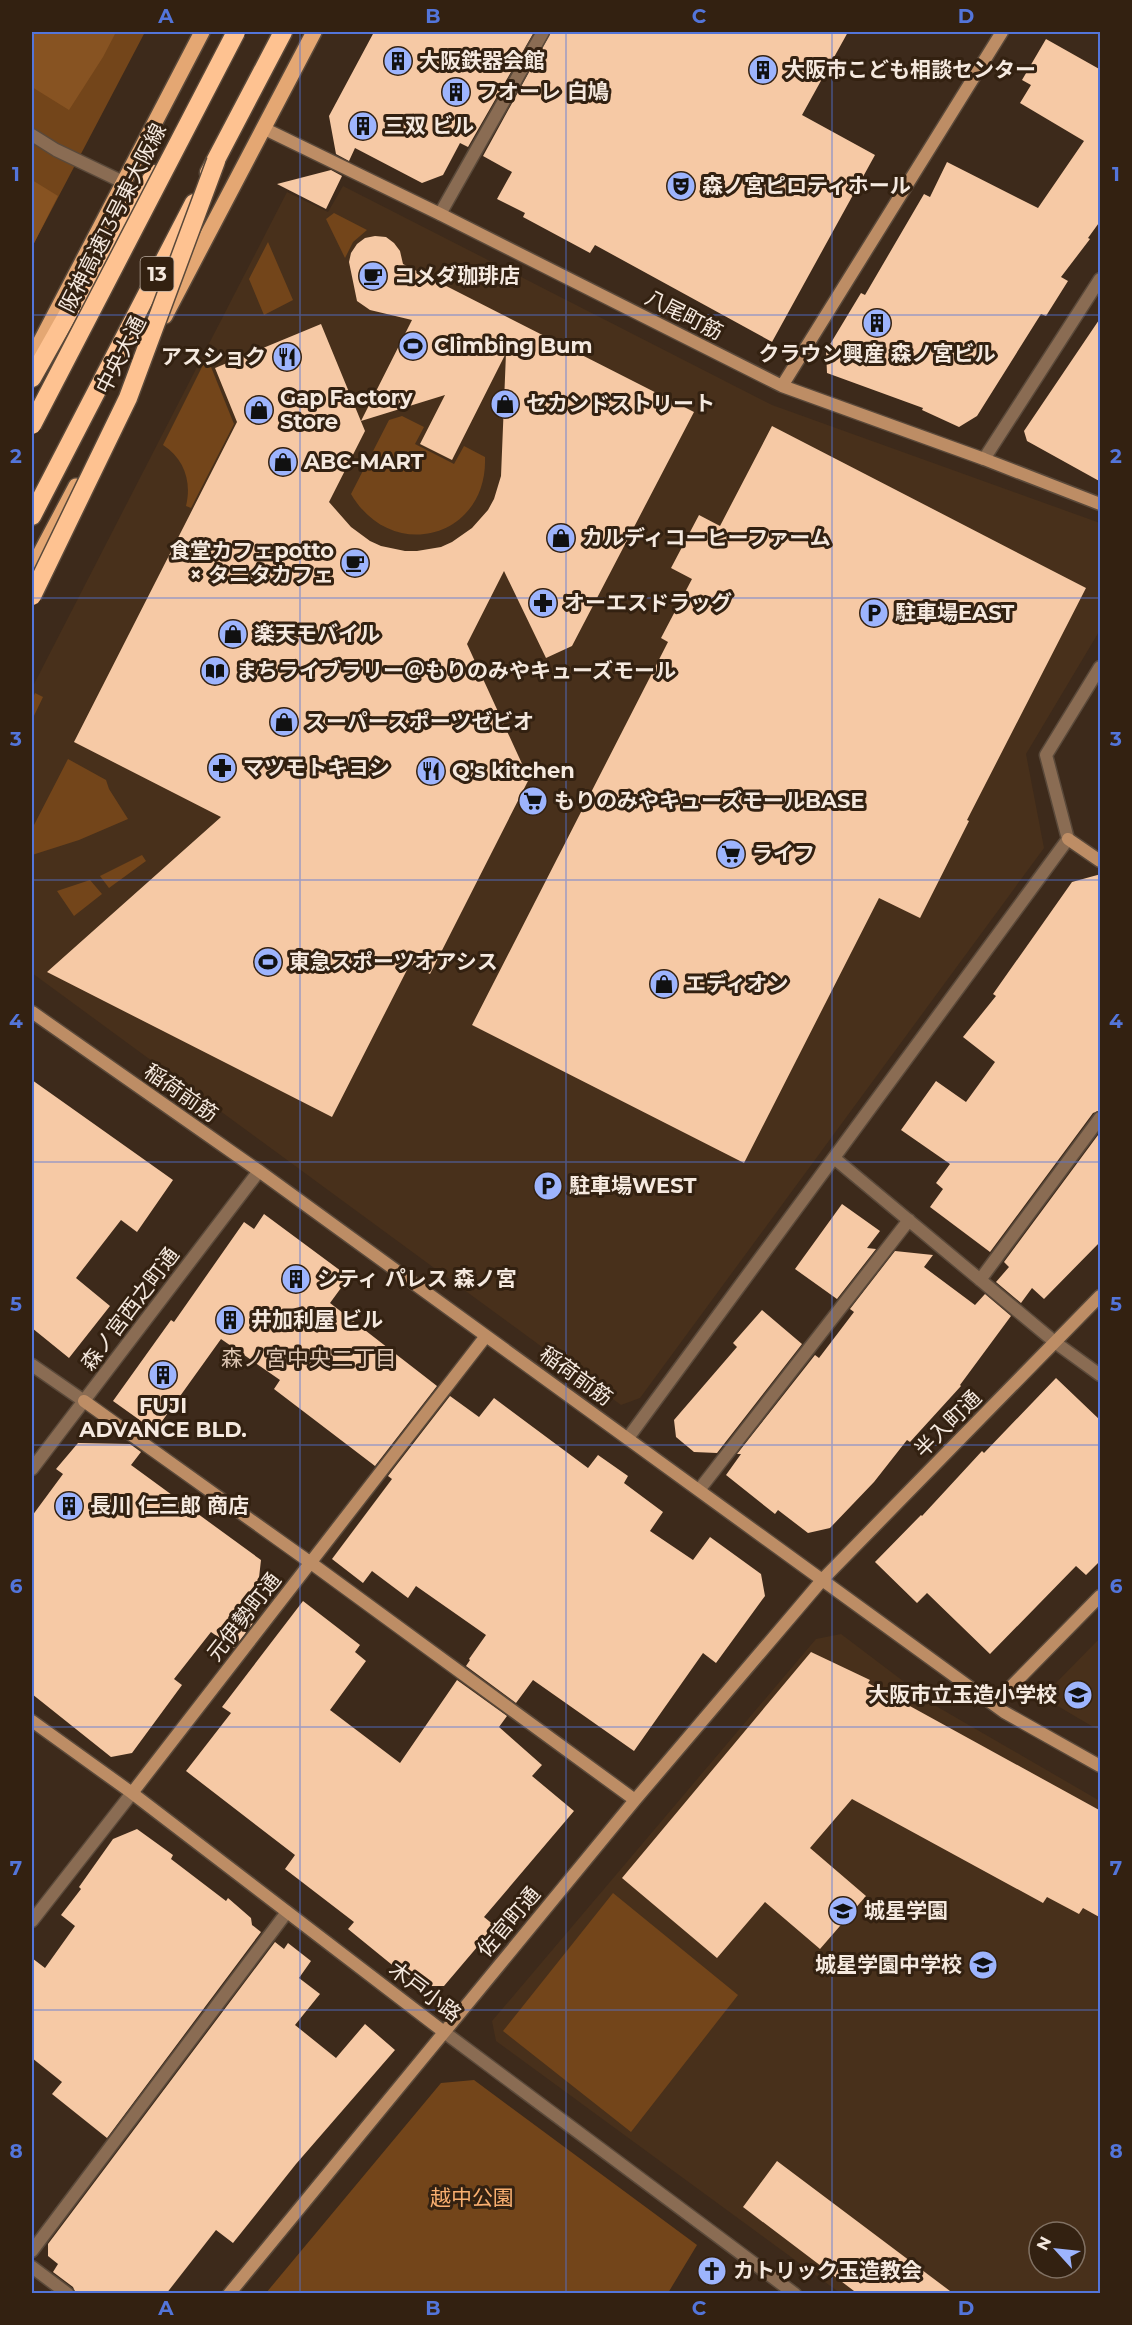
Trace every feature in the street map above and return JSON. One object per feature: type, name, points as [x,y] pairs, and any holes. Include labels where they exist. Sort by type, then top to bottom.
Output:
[{"type":"highway","name":"阪神高速13号東大阪線","points":[[32,425],[236,32]]},
{"type":"highway","name":"13","points":[[32,516],[284,32]]},
{"type":"highway","points":[[32,378],[107,245],[179,140]]},
{"type":"highway","points":[[32,596],[128,398],[216,160]]},
{"type":"main road","points":[[32,358],[202,32]]},
{"type":"main road","name":"中央大通","points":[[32,569],[314,32]]},
{"type":"street","points":[[440,214],[543,32]]},
{"type":"street","points":[[782,386],[1002,32]]},
{"type":"street","name":"八尾町筋","points":[[263,128],[782,386],[1101,504]]},
{"type":"street","points":[[32,135],[56,150],[123,182]]},
{"type":"street","points":[[984,459],[1101,279]]},
{"type":"street","points":[[1101,667],[1046,755],[1068,839],[1101,861]]},
{"type":"street","points":[[628,1438],[1068,839]]},
{"type":"street","name":"稲荷前筋","points":[[32,1012],[259,1171],[994,1704],[1101,1766]]},
{"type":"street","points":[[980,1280],[1101,1118]]},
{"type":"street","points":[[834,1158],[1056,1343],[1101,1375]]},
{"type":"street","name":"森ノ宮西之町通","points":[[32,1469],[259,1171]]},
{"type":"street","points":[[699,1490],[909,1220]]},
{"type":"street","name":"半入町通","points":[[823,1579],[1101,1296]]},
{"type":"street","name":"元伊勢町通","points":[[32,1921],[486,1336]]},
{"type":"street","points":[[32,1365],[311,1563],[635,1800]]},
{"type":"street","name":"佐官町通","points":[[229,2294],[635,1800],[823,1579]]},
{"type":"street","points":[[994,1704],[1101,1596]]},
{"type":"street","name":"木戸小路","points":[[32,1721],[132,1793],[444,2032],[795,2294]]},
{"type":"street","points":[[32,2251],[287,1912]]},
{"type":"street","points":[[32,2267],[68,2294]]},
{"type":"shaded area","points":[[32,32],[116,32],[69,110],[32,87]]},
{"type":"shaded area","points":[[32,180],[58,196],[32,247]]},
{"type":"shaded area","name":"もりのみやキューズモールBASE","points":[[343,186],[772,405],[1100,523],[1100,630],[1026,754],[1044,848],[640,1398],[621,1405],[32,973],[32,688],[287,192],[328,212]]},
{"type":"shaded area","name":"城星学園","points":[[841,1634],[936,1706],[1100,1801],[1100,2293],[840,2293],[496,2041],[492,2021],[816,1639]]},
{"type":"shaded area","name":"大阪市立玉造小学校","points":[[1100,1638],[1100,1731],[1056,1705],[1055,1684]]},
{"type":"green space","points":[[32,32],[145,32],[32,247]]},
{"type":"green space","points":[[334,213],[367,230],[353,242],[345,258],[326,219]]},
{"type":"green space","points":[[268,242],[293,300],[264,315],[249,279]]},
{"type":"green space","points":[[207,357],[234,424],[191,508],[186,506],[188,488],[185,471],[176,457],[163,445]]},
{"type":"green space","points":[[402,416],[424,427],[415,444],[454,464],[464,446],[485,457],[482,485],[471,507],[455,523],[434,532],[412,534],[390,529],[369,516],[351,494],[389,420]]},
{"type":"green space","points":[[35,693],[43,697],[32,720],[32,700]]},
{"type":"green space","points":[[68,759],[106,780],[109,789],[128,819],[79,840],[32,855],[32,825]]},
{"type":"green space","points":[[142,855],[146,861],[109,888],[100,876]]},
{"type":"green space","points":[[90,880],[102,894],[74,916],[57,891]]},
{"type":"green space","points":[[613,1893],[738,1995],[631,2132],[503,2031]]},
{"type":"green space","name":"越中公園","points":[[474,2080],[697,2245],[668,2293],[266,2293],[441,2083]]},
{"type":"building","points":[[374,32],[534,32],[468,147],[460,143],[443,175],[422,183],[355,148],[349,161],[336,154],[329,116]]},
{"type":"building","name":"森ノ宮ピロティホール","points":[[551,32],[848,32],[802,115],[875,155],[772,342],[595,245],[590,253],[523,217],[525,213],[497,199],[512,172],[483,156]]},
{"type":"building","points":[[1046,39],[1101,70],[1101,220],[1088,238],[1090,239],[1061,277],[1068,281],[1046,316],[1041,314],[977,416],[959,427],[922,410],[923,408],[827,373],[826,351],[861,293],[865,295],[924,194],[930,197],[947,162],[1038,208],[1084,141],[1020,103],[1031,85],[1022,80]]},
{"type":"building","points":[[331,170],[342,176],[326,209],[277,184]]},
{"type":"building","points":[[386,237],[394,243],[400,251],[403,264],[694,412],[572,646],[546,658],[504,571],[467,644],[529,779],[430,974],[410,964],[332,1117],[47,972],[221,817],[74,742],[237,422],[215,368],[321,324],[365,431],[329,502],[351,527],[370,541],[405,551],[441,547],[472,528],[488,510],[494,499],[501,476],[506,353],[452,460],[420,444],[445,395],[361,421],[412,320],[370,310],[357,301],[349,262],[351,253],[365,238]]},
{"type":"building","points":[[1101,317],[1101,482],[1027,441],[1024,431]]},
{"type":"building","points":[[772,426],[1086,588],[967,820],[969,821],[920,918],[879,898],[744,1163],[472,1025],[668,642],[661,638],[692,579],[671,568],[699,515],[720,526]]},
{"type":"building","points":[[1101,874],[1101,1110],[1093,1113],[990,1252],[930,1207],[943,1189],[936,1183],[950,1164],[901,1130],[936,1081],[966,1102],[995,1062],[963,1037],[996,996],[993,994],[1072,882]]},
{"type":"building","points":[[32,1080],[173,1180],[137,1232],[121,1220],[76,1278],[110,1306],[69,1358],[32,1328]]},
{"type":"building","points":[[1101,1131],[1101,1241],[1044,1299],[1032,1288],[1021,1303],[996,1282],[1009,1267],[1004,1262]]},
{"type":"building","points":[[842,1204],[880,1231],[867,1248],[876,1249],[837,1299],[795,1269]]},
{"type":"building","points":[[264,1214],[349,1277],[330,1303],[437,1386],[375,1466],[274,1389],[280,1380],[221,1339],[155,1431],[113,1401],[171,1320],[174,1322],[244,1222],[254,1229]]},
{"type":"building","points":[[895,1251],[933,1255],[924,1267],[975,1305],[985,1294],[1011,1316],[961,1386],[910,1442],[907,1440],[874,1482],[830,1528],[808,1533],[778,1510],[775,1514],[726,1475],[741,1454],[737,1454],[815,1355],[819,1358],[854,1312],[850,1309]]},
{"type":"building","points":[[762,1310],[802,1344],[717,1453],[694,1452],[676,1437],[674,1420],[737,1347],[733,1343]]},
{"type":"building","points":[[1056,1378],[1101,1421],[1101,1560],[1086,1575],[1076,1566],[990,1654],[927,1593],[917,1603],[875,1562]]},
{"type":"building","points":[[450,1396],[479,1417],[494,1398],[588,1468],[598,1455],[628,1476],[624,1483],[663,1512],[650,1531],[693,1560],[710,1537],[761,1574],[765,1596],[716,1663],[703,1653],[634,1751],[533,1680],[516,1703],[466,1666],[486,1635],[416,1586],[408,1598],[372,1571],[363,1583],[332,1559],[392,1479],[388,1476]]},
{"type":"building","points":[[78,1443],[130,1444],[141,1452],[131,1465],[261,1560],[254,1622],[234,1648],[211,1632],[174,1679],[182,1685],[132,1753],[111,1757],[32,1694],[32,1516],[63,1474],[56,1469]]},
{"type":"building","points":[[303,1601],[360,1645],[355,1652],[366,1661],[330,1710],[400,1763],[457,1680],[507,1716],[499,1727],[542,1765],[532,1776],[574,1811],[484,1917],[495,1926],[444,1986],[418,1986],[348,1929],[354,1922],[285,1869],[295,1855],[186,1771],[231,1713],[222,1707]]},
{"type":"building","points":[[811,1652],[870,1680],[868,1683],[1101,1811],[1101,1918],[1083,1908],[1079,1914],[1047,1897],[1043,1903],[852,1799],[810,1848],[866,1896],[820,1949],[765,1902],[717,1958],[622,1878]]},
{"type":"building","points":[[137,1829],[173,1855],[171,1859],[226,1901],[228,1898],[251,1918],[252,1925],[261,1932],[107,2138],[52,2094],[62,2082],[32,2058],[32,1958],[45,1968],[75,1926],[61,1915],[81,1889],[79,1887],[113,1839]]},
{"type":"building","points":[[275,1942],[284,1949],[288,1943],[311,1961],[299,1978],[320,1994],[295,2025],[336,2058],[365,2024],[395,2050],[296,2164],[233,2243],[216,2230],[166,2294],[76,2294],[73,2287],[53,2272],[58,2264],[48,2256],[48,2244]]},
{"type":"building","points":[[777,2161],[954,2294],[858,2294],[743,2207]]},
{"type":"place","name":"大阪鉄器会館","points":[[398,61]]},
{"type":"place","name":"大阪市こども相談センター","points":[[763,70]]},
{"type":"place","name":"フオーレ 白鳩","points":[[456,92]]},
{"type":"place","name":"三双 ビル","points":[[363,126]]},
{"type":"place","name":"森ノ宮ピロティホール","points":[[681,186]]},
{"type":"place","name":"コメダ珈琲店","points":[[373,276]]},
{"type":"place","name":"クラウン興産 森ノ宮ビル","points":[[877,323]]},
{"type":"place","name":"Climbing Bum","points":[[413,346]]},
{"type":"place","name":"アスショク","points":[[287,357]]},
{"type":"place","name":"セカンドストリート","points":[[505,404]]},
{"type":"place","name":"Gap Factory Store","points":[[259,410]]},
{"type":"place","name":"ABC-MART","points":[[283,462]]},
{"type":"place","name":"カルディコーヒーファーム","points":[[561,538]]},
{"type":"place","name":"食堂カフェpotto × タニタカフェ","points":[[355,563]]},
{"type":"place","name":"オーエスドラッグ","points":[[543,603]]},
{"type":"place","name":"駐車場EAST","points":[[874,613]]},
{"type":"place","name":"楽天モバイル","points":[[233,634]]},
{"type":"place","name":"まちライブラリー＠もりのみやキューズモール","points":[[215,671]]},
{"type":"place","name":"スーパースポーツゼビオ","points":[[284,722]]},
{"type":"place","name":"マツモトキヨシ","points":[[222,768]]},
{"type":"place","name":"Q's kitchen","points":[[431,771]]},
{"type":"place","name":"もりのみやキューズモールBASE","points":[[533,801]]},
{"type":"place","name":"ライフ","points":[[731,854]]},
{"type":"place","name":"東急スポーツオアシス","points":[[268,962]]},
{"type":"place","name":"エディオン","points":[[664,984]]},
{"type":"place","name":"駐車場WEST","points":[[548,1186]]},
{"type":"place","name":"シティ パレス 森ノ宮","points":[[296,1279]]},
{"type":"place","name":"井加利屋 ビル","points":[[230,1320]]},
{"type":"place","name":"FUJI ADVANCE BLD.","points":[[163,1375]]},
{"type":"place","name":"長川 仁三郎 商店","points":[[69,1506]]},
{"type":"place","name":"大阪市立玉造小学校","points":[[1078,1695]]},
{"type":"place","name":"城星学園","points":[[843,1911]]},
{"type":"place","name":"城星学園中学校","points":[[983,1965]]},
{"type":"place","name":"カトリック玉造教会","points":[[712,2271]]},
{"type":"district","name":"森ノ宮中央二丁目","points":[[309,1358]]}]
